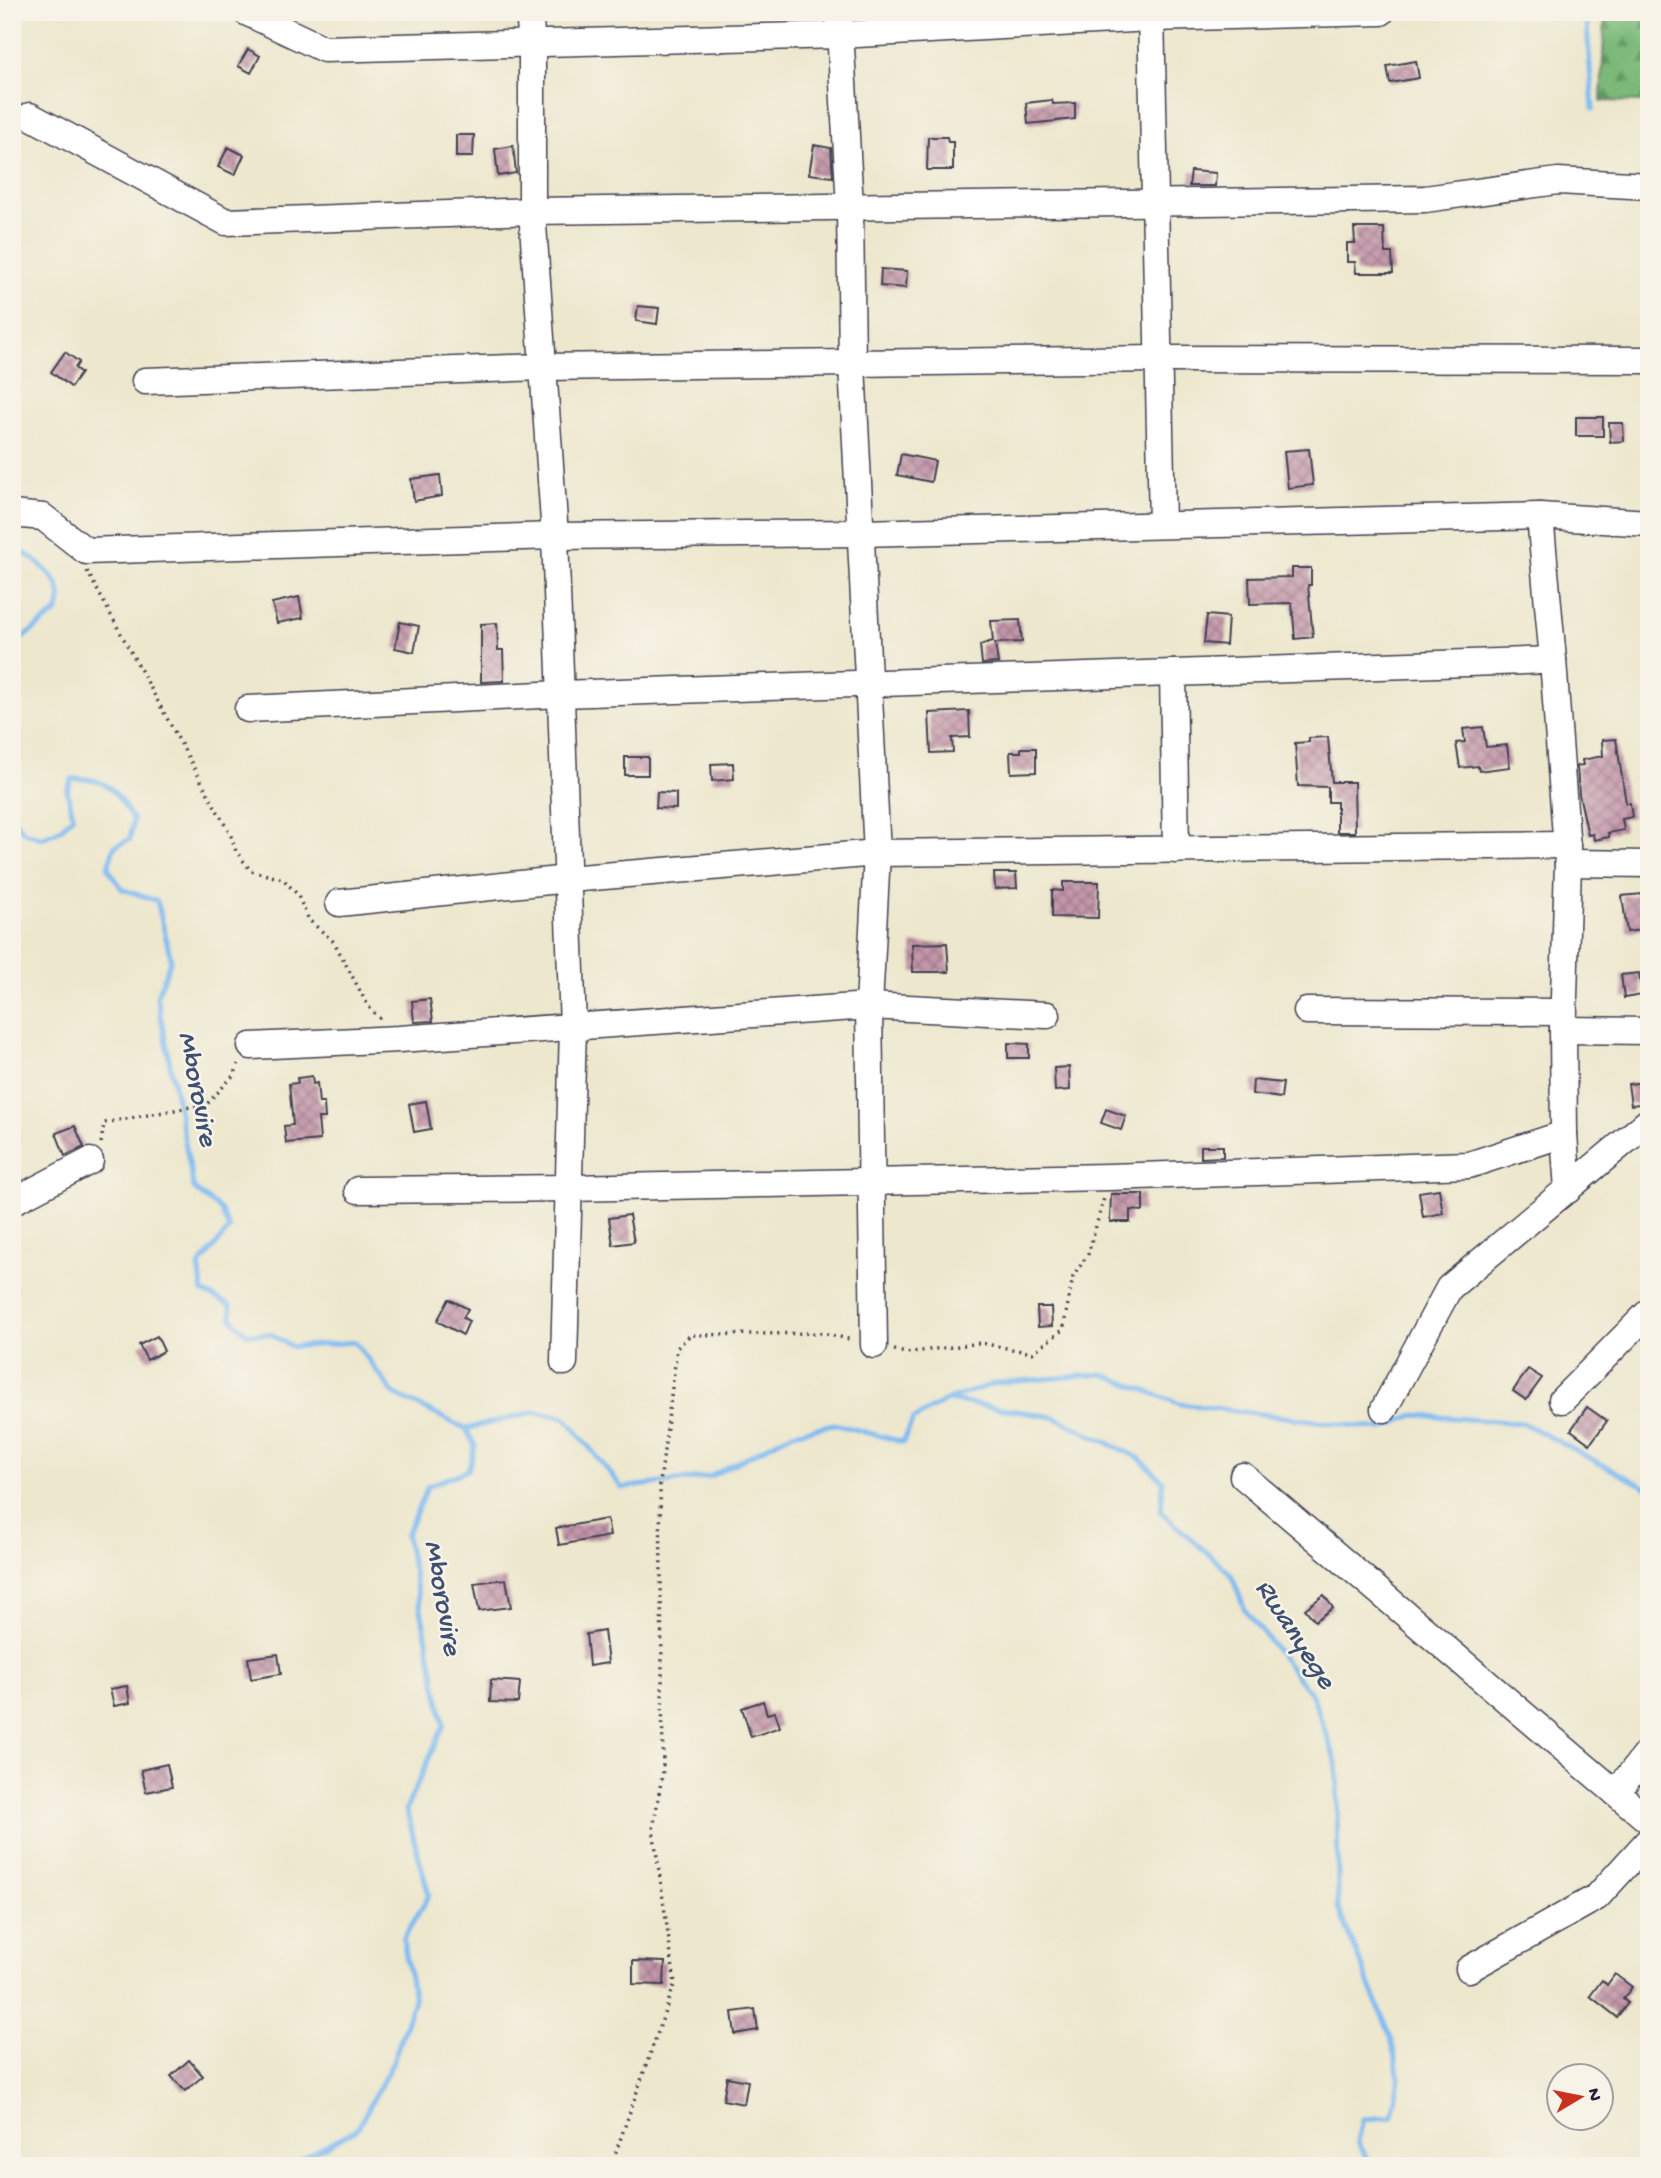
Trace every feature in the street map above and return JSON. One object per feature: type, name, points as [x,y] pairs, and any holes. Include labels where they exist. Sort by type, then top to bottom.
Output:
[{"type":"street","points":[[246,12],[324,49],[532,44],[839,24],[1381,12]]},
{"type":"street","points":[[529,12],[532,44],[531,211],[555,536],[573,1027],[564,1362]]},
{"type":"street","points":[[1151,15],[1162,524]]},
{"type":"street","points":[[839,24],[850,208],[852,365],[877,853],[869,1006],[874,1345]]},
{"type":"street","points":[[30,116],[226,222],[531,211],[1425,199],[1558,181],[1649,186]]},
{"type":"street","points":[[145,381],[543,367],[1159,359],[1649,360]]},
{"type":"street","points":[[12,514],[43,517],[86,551],[555,536],[861,533],[1540,516],[1649,523]]},
{"type":"street","points":[[1540,516],[1567,854],[1563,1021],[1564,1134],[1568,1190]]},
{"type":"street","points":[[248,709],[561,694],[1553,660]]},
{"type":"street","points":[[1172,673],[1176,850]]},
{"type":"street","points":[[339,903],[568,879],[877,853],[1176,850],[1567,854],[1649,864]]},
{"type":"street","points":[[251,1046],[399,1039],[869,1006],[1047,1015]]},
{"type":"street","points":[[1307,1011],[1563,1021],[1649,1031]]},
{"type":"street","points":[[1384,1409],[1449,1288],[1649,1121]]},
{"type":"street","points":[[358,1190],[1110,1177],[1469,1165],[1564,1134]]},
{"type":"street","points":[[12,1202],[90,1161]]},
{"type":"street","points":[[1562,1400],[1649,1312]]},
{"type":"street","points":[[1243,1476],[1649,1821]]},
{"type":"street","points":[[1616,1793],[1649,1749]]},
{"type":"street","points":[[1469,1969],[1597,1897],[1649,1840]]},
{"type":"path","points":[[86,551],[87,575],[231,836],[236,851],[251,871],[283,879],[297,894],[309,920],[334,942],[368,1006],[399,1039]]},
{"type":"path","points":[[90,1161],[100,1153],[104,1123],[207,1104],[235,1074],[241,1053],[251,1046]]},
{"type":"path","points":[[611,2166],[675,1983],[653,1829],[663,1770],[660,1483],[677,1348],[690,1335],[823,1333],[906,1353],[981,1343],[1032,1353],[1063,1330],[1073,1277],[1088,1254],[1110,1177]]},
{"type":"green space","points":[[1605,12],[1649,12],[1649,102],[1601,101]]},
{"type":"building","points":[[248,49],[260,56],[251,73],[238,66]]},
{"type":"building","points":[[1416,61],[1419,78],[1390,83],[1387,66]]},
{"type":"building","points":[[1052,100],[1053,104],[1075,103],[1075,119],[1028,124],[1026,103]]},
{"type":"building","points":[[456,135],[474,135],[473,157],[456,157]]},
{"type":"building","points":[[928,137],[947,137],[948,142],[953,142],[953,170],[927,170]]},
{"type":"building","points":[[814,145],[831,148],[833,177],[809,174]]},
{"type":"building","points":[[513,146],[516,173],[498,176],[495,149]]},
{"type":"building","points":[[228,147],[244,155],[235,175],[218,167]]},
{"type":"building","points":[[1191,171],[1216,173],[1215,186],[1189,186]]},
{"type":"building","points":[[1354,228],[1384,228],[1385,253],[1392,253],[1393,273],[1356,273],[1355,262],[1347,262],[1347,243],[1355,243]]},
{"type":"building","points":[[881,269],[907,271],[906,288],[880,286]]},
{"type":"building","points":[[638,306],[659,308],[657,324],[636,321]]},
{"type":"building","points":[[65,352],[79,362],[75,368],[81,373],[71,387],[51,372]]},
{"type":"building","points":[[1576,417],[1603,417],[1603,436],[1576,436]]},
{"type":"building","points":[[1609,423],[1623,423],[1624,441],[1610,442]]},
{"type":"building","points":[[1309,449],[1313,485],[1288,488],[1284,451]]},
{"type":"building","points":[[901,454],[935,461],[931,482],[897,475]]},
{"type":"building","points":[[440,475],[442,496],[414,501],[411,479]]},
{"type":"building","points":[[1292,568],[1311,568],[1311,585],[1308,585],[1313,637],[1295,639],[1292,603],[1250,604],[1249,578],[1292,577]]},
{"type":"building","points":[[299,597],[303,618],[277,623],[272,603]]},
{"type":"building","points":[[1207,615],[1228,617],[1226,645],[1204,643]]},
{"type":"building","points":[[1020,620],[1022,642],[995,643],[998,663],[982,664],[980,645],[993,641],[991,621]]},
{"type":"building","points":[[400,622],[419,626],[414,652],[395,648]]},
{"type":"building","points":[[497,623],[498,650],[503,650],[504,681],[481,682],[481,624]]},
{"type":"building","points":[[969,711],[970,737],[952,738],[953,752],[931,753],[929,713]]},
{"type":"building","points":[[1483,727],[1486,747],[1507,745],[1510,767],[1479,771],[1478,766],[1460,768],[1456,743],[1465,742],[1463,729]]},
{"type":"building","points":[[1328,737],[1332,782],[1354,782],[1355,832],[1337,832],[1337,802],[1328,802],[1328,787],[1298,786],[1295,743],[1309,742],[1309,738]]},
{"type":"building","points":[[1616,739],[1626,803],[1630,803],[1632,817],[1622,819],[1624,830],[1608,833],[1609,837],[1594,840],[1593,834],[1588,835],[1579,794],[1577,766],[1583,765],[1582,760],[1603,756],[1602,740]]},
{"type":"building","points":[[1021,748],[1036,748],[1036,772],[1011,773],[1010,752],[1021,752]]},
{"type":"building","points":[[625,757],[648,757],[648,775],[625,775]]},
{"type":"building","points":[[733,763],[734,779],[712,781],[711,764]]},
{"type":"building","points":[[657,792],[676,793],[676,809],[656,808]]},
{"type":"building","points":[[994,873],[1016,873],[1017,888],[995,889]]},
{"type":"building","points":[[1063,882],[1099,882],[1098,918],[1052,917],[1052,890],[1063,891]]},
{"type":"building","points":[[1642,894],[1647,929],[1627,932],[1622,896]]},
{"type":"building","points":[[947,943],[949,972],[913,972],[912,944]]},
{"type":"building","points":[[1639,973],[1642,995],[1624,998],[1621,975]]},
{"type":"building","points":[[430,999],[433,1021],[414,1022],[412,1001]]},
{"type":"building","points":[[1008,1043],[1029,1044],[1029,1058],[1008,1058]]},
{"type":"building","points":[[1069,1067],[1070,1090],[1055,1091],[1054,1068]]},
{"type":"building","points":[[312,1076],[313,1084],[317,1083],[319,1103],[324,1103],[325,1118],[318,1118],[320,1140],[286,1143],[284,1126],[293,1125],[289,1084],[298,1083],[297,1078]]},
{"type":"building","points":[[1253,1080],[1283,1083],[1281,1098],[1252,1094]]},
{"type":"building","points":[[1646,1082],[1649,1103],[1631,1105],[1628,1084]]},
{"type":"building","points":[[426,1101],[431,1129],[414,1132],[409,1104]]},
{"type":"building","points":[[1106,1109],[1126,1116],[1121,1130],[1101,1123]]},
{"type":"building","points":[[75,1126],[84,1147],[65,1156],[56,1133]]},
{"type":"building","points":[[1201,1146],[1223,1146],[1223,1157],[1201,1158]]},
{"type":"building","points":[[1439,1189],[1443,1213],[1423,1217],[1419,1192]]},
{"type":"building","points":[[1111,1194],[1143,1194],[1143,1211],[1130,1210],[1130,1222],[1110,1222]]},
{"type":"building","points":[[629,1215],[634,1242],[613,1245],[609,1218]]},
{"type":"building","points":[[449,1299],[468,1309],[463,1318],[469,1321],[463,1335],[437,1321]]},
{"type":"building","points":[[1037,1307],[1051,1307],[1052,1326],[1038,1327]]},
{"type":"building","points":[[157,1336],[164,1351],[147,1360],[139,1345]]},
{"type":"building","points":[[1528,1369],[1542,1378],[1526,1400],[1513,1391]]},
{"type":"building","points":[[1587,1407],[1607,1421],[1590,1444],[1571,1430]]},
{"type":"building","points":[[607,1519],[610,1536],[559,1545],[556,1528]]},
{"type":"building","points":[[506,1579],[511,1607],[479,1611],[474,1583]]},
{"type":"building","points":[[1324,1595],[1333,1608],[1315,1621],[1305,1609]]},
{"type":"building","points":[[604,1631],[608,1663],[589,1666],[586,1634]]},
{"type":"building","points":[[278,1654],[281,1674],[251,1679],[248,1658]]},
{"type":"building","points":[[491,1680],[520,1682],[518,1703],[490,1702]]},
{"type":"building","points":[[127,1686],[130,1703],[114,1706],[110,1689]]},
{"type":"building","points":[[763,1701],[767,1714],[775,1712],[780,1727],[751,1737],[742,1708]]},
{"type":"building","points":[[167,1764],[172,1787],[146,1792],[141,1770]]},
{"type":"building","points":[[633,1961],[665,1962],[664,1985],[633,1984]]},
{"type":"building","points":[[1615,1974],[1632,1987],[1623,1999],[1628,2003],[1617,2017],[1590,1996],[1602,1980],[1607,1985]]},
{"type":"building","points":[[755,2009],[758,2030],[735,2034],[732,2012]]},
{"type":"building","points":[[189,2060],[203,2076],[185,2091],[171,2076]]},
{"type":"building","points":[[727,2077],[748,2081],[744,2104],[723,2100]]},
{"type":"waterway","points":[[1586,12],[1593,109]]},
{"type":"waterway","name":"Mborovire","points":[[12,548],[26,554],[41,566],[54,580],[60,593],[58,611],[12,646]]},
{"type":"waterway","name":"Mborovire","points":[[12,748],[16,765],[12,774]]},
{"type":"waterway","name":"Mborovire","points":[[12,817],[24,832],[42,838],[60,830],[73,816],[67,790],[72,779],[84,779],[103,783],[110,788],[133,820],[130,839],[114,847],[108,868],[122,889],[157,901],[171,959],[157,996],[194,1189],[221,1210],[229,1229],[199,1266],[203,1292],[230,1305],[232,1319],[247,1334],[271,1334],[292,1347],[355,1342],[394,1394],[466,1429],[475,1446],[468,1470],[428,1486],[406,1535],[444,1725],[406,1809],[429,1895],[403,1939],[414,2000],[393,2062],[357,2129],[287,2166]]},
{"type":"waterway","points":[[950,1399],[996,1383],[1103,1374],[1180,1404],[1381,1429],[1414,1415],[1523,1423],[1649,1489]]},
{"type":"waterway","name":"Rwanyege","points":[[466,1429],[534,1412],[565,1417],[622,1488],[709,1477],[793,1433],[834,1424],[903,1442],[913,1420],[947,1400],[1054,1417],[1139,1458],[1163,1481],[1161,1512],[1231,1574],[1245,1610],[1313,1697],[1337,1765],[1338,1907],[1391,2037],[1399,2078],[1392,2117],[1363,2119],[1358,2142],[1371,2166]]}]
